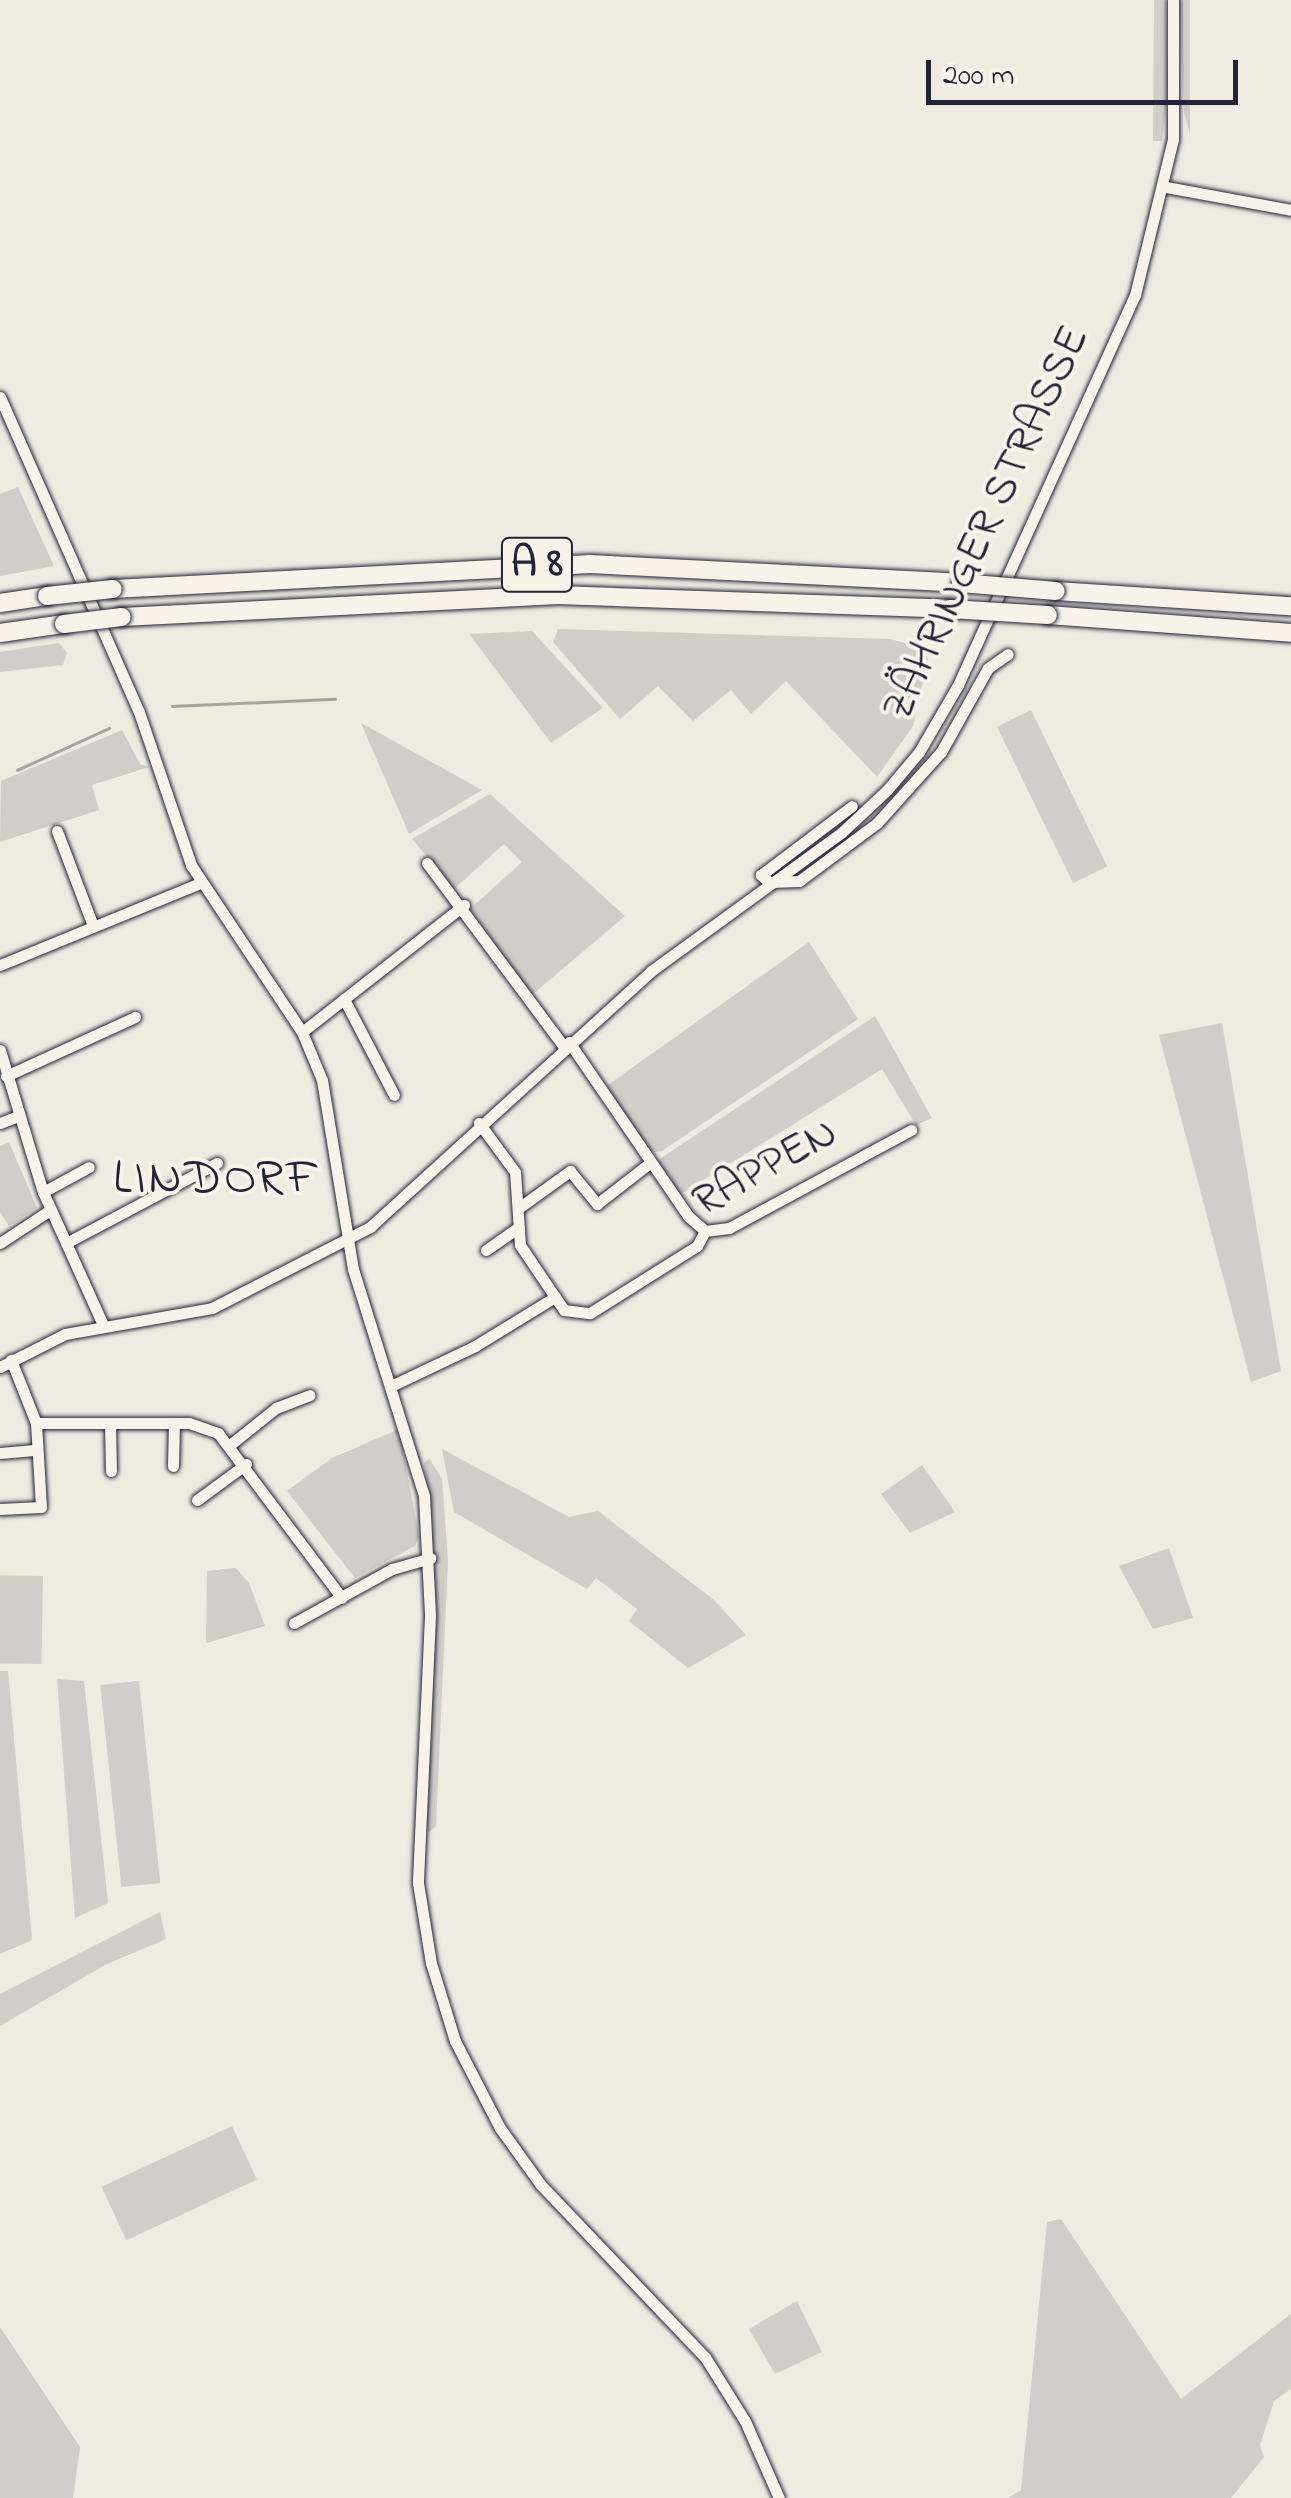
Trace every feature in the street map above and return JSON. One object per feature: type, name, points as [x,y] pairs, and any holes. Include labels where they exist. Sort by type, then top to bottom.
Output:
[{"type":"highway","name":"A 8","points":[[0,603],[113,589],[590,564],[961,582],[1291,606]]},
{"type":"highway","name":"A 8","points":[[0,633],[122,618],[558,595],[950,609],[1291,633]]},
{"type":"street","name":"ZÄHRINGER STRASSE","points":[[6,1364],[65,1334],[104,1325],[158,1322],[212,1308],[348,1242],[410,1198],[479,1123],[567,1044],[769,882],[866,811],[919,752],[941,715],[1135,295],[1166,187],[1175,104],[1174,0]]},
{"type":"street","points":[[1166,187],[1291,210]]},
{"type":"street","points":[[0,397],[153,746],[200,883],[302,1032],[332,1126],[348,1242],[424,1496],[430,1616],[418,1883],[431,1963],[456,2041],[493,2115],[541,2185],[705,2357],[746,2421],[779,2498]]},
{"type":"street","points":[[852,806],[761,875],[769,882],[798,881],[877,823],[941,752],[988,668],[1008,654]]},
{"type":"street","points":[[57,830],[92,926]]},
{"type":"street","points":[[427,862],[464,904],[706,1231]]},
{"type":"street","points":[[0,965],[200,883]]},
{"type":"street","points":[[302,1032],[464,904]]},
{"type":"street","points":[[344,999],[394,1095]]},
{"type":"street","points":[[6,1076],[135,1017]]},
{"type":"street","points":[[0,1050],[16,1118],[43,1192],[104,1325]]},
{"type":"street","points":[[0,1123],[16,1118]]},
{"type":"street","points":[[393,1385],[475,1346],[554,1297],[520,1244],[516,1172],[479,1123]]},
{"type":"street","name":"RAPPEN","points":[[554,1297],[564,1310],[590,1313],[697,1246],[706,1231],[755,1216],[911,1130]]},
{"type":"street","points":[[520,1208],[570,1170],[597,1204],[652,1162]]},
{"type":"street","points":[[66,1243],[218,1163]]},
{"type":"street","points":[[43,1192],[89,1167]]},
{"type":"street","points":[[0,1243],[50,1210]]},
{"type":"street","points":[[486,1250],[519,1227]]},
{"type":"street","points":[[0,1509],[41,1506],[36,1423],[6,1364]]},
{"type":"street","points":[[231,1444],[276,1408],[310,1395]]},
{"type":"street","points":[[36,1423],[203,1426],[231,1444],[342,1598]]},
{"type":"street","points":[[110,1423],[111,1471]]},
{"type":"street","points":[[173,1466],[174,1424]]},
{"type":"street","points":[[0,1453],[37,1450]]},
{"type":"street","points":[[196,1500],[246,1464]]},
{"type":"street","points":[[294,1623],[392,1569],[430,1558]]},
{"type":"shaded area","points":[[1154,0],[1166,0],[1168,88],[1162,141],[1153,141]]},
{"type":"shaded area","points":[[1179,0],[1190,0],[1190,135],[1184,112]]},
{"type":"shaded area","points":[[18,487],[54,566],[0,576],[0,494]]},
{"type":"shaded area","points":[[558,629],[890,639],[921,647],[928,659],[913,726],[877,777],[786,681],[751,714],[731,690],[693,721],[658,686],[620,719],[553,642]]},
{"type":"shaded area","points":[[532,631],[603,708],[551,743],[469,634]]},
{"type":"shaded area","points":[[59,643],[67,653],[63,665],[0,672],[0,652]]},
{"type":"shaded area","points":[[1031,710],[1107,866],[1073,883],[997,727]]},
{"type":"shaded area","points":[[361,723],[482,790],[409,834]]},
{"type":"shaded area","points":[[122,730],[140,764],[149,767],[92,785],[99,810],[0,842],[1,781]]},
{"type":"shaded area","points":[[490,794],[625,916],[532,995],[470,909],[522,862],[504,844],[454,889],[412,839]]},
{"type":"shaded area","points":[[809,942],[858,1019],[662,1151],[649,1153],[605,1087]]},
{"type":"shaded area","points":[[875,1016],[932,1118],[916,1125],[882,1069],[678,1196],[655,1162]]},
{"type":"shaded area","points":[[1222,1023],[1281,1371],[1251,1382],[1159,1035]]},
{"type":"shaded area","points":[[9,1142],[37,1208],[9,1226],[0,1212],[0,1146]]},
{"type":"shaded area","points":[[399,1429],[419,1537],[415,1546],[355,1578],[287,1491],[332,1458]]},
{"type":"shaded area","points":[[442,1449],[569,1517],[598,1511],[714,1600],[746,1635],[688,1668],[629,1621],[637,1609],[596,1578],[587,1589],[454,1512]]},
{"type":"shaded area","points":[[429,1458],[442,1479],[448,1560],[436,1826],[430,1832],[424,1831],[436,1611],[424,1463]]},
{"type":"shaded area","points":[[922,1465],[955,1512],[910,1533],[881,1494]]},
{"type":"shaded area","points":[[1169,1548],[1193,1618],[1153,1629],[1119,1566]]},
{"type":"shaded area","points":[[236,1568],[249,1583],[265,1626],[206,1643],[207,1571]]},
{"type":"shaded area","points":[[0,1575],[43,1576],[41,1664],[0,1663]]},
{"type":"shaded area","points":[[0,1671],[8,1671],[32,1940],[0,1954]]},
{"type":"shaded area","points":[[57,1679],[84,1681],[108,1903],[75,1918]]},
{"type":"shaded area","points":[[139,1681],[160,1883],[121,1887],[100,1685]]},
{"type":"shaded area","points":[[160,1912],[166,1939],[105,1965],[0,2026],[0,1994]]},
{"type":"shaded area","points":[[232,2126],[257,2179],[126,2240],[101,2187]]},
{"type":"shaded area","points":[[1061,2219],[1181,2399],[1291,2314],[1291,2389],[1274,2401],[1260,2445],[1264,2457],[1231,2498],[1008,2498],[1021,2490],[1047,2222]]},
{"type":"shaded area","points":[[797,2301],[822,2352],[775,2374],[749,2329]]},
{"type":"shaded area","points":[[0,2327],[80,2447],[73,2498],[0,2498]]},
{"type":"waterway","points":[[172,706],[335,699]]},
{"type":"waterway","points":[[17,770],[109,728]]},
{"type":"district","name":"LINDORF","points":[[217,1180]]}]
